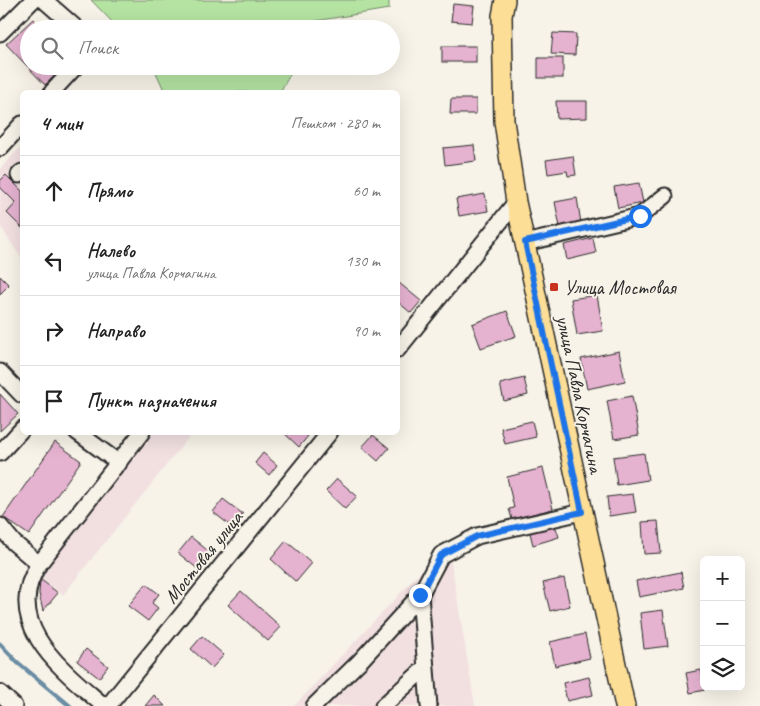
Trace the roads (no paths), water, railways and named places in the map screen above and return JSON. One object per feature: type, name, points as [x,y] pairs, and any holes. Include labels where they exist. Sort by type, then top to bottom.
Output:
[{"type":"main road","name":"улица Павла Корчагина","points":[[505,0],[502,16],[504,121],[516,202],[625,706]]},
{"type":"street","points":[[0,33],[33,0]]},
{"type":"street","points":[[44,0],[67,20]]},
{"type":"street","points":[[54,90],[68,75]]},
{"type":"street","points":[[0,148],[20,126]]},
{"type":"street","points":[[525,242],[640,216],[665,196]]},
{"type":"street","points":[[400,347],[516,202]]},
{"type":"street","points":[[0,372],[20,394]]},
{"type":"street","points":[[0,453],[20,431]]},
{"type":"street","points":[[82,435],[118,463]]},
{"type":"street","points":[[106,706],[56,665],[40,645],[34,633],[27,602],[30,582],[39,564],[140,435]]},
{"type":"street","name":"Мостовая улица","points":[[106,706],[328,435]]},
{"type":"street","points":[[314,706],[360,661],[420,595],[441,555],[477,536],[582,512]]},
{"type":"street","points":[[0,526],[14,543],[39,564]]},
{"type":"street","points":[[420,595],[429,706]]},
{"type":"street","points":[[383,706],[425,668]]},
{"type":"street","points":[[0,693],[14,706]]},
{"type":"waterway","points":[[0,644],[17,662],[70,706]]},
{"type":"place","name":"Улица Мостовая","points":[[554,287]]}]
